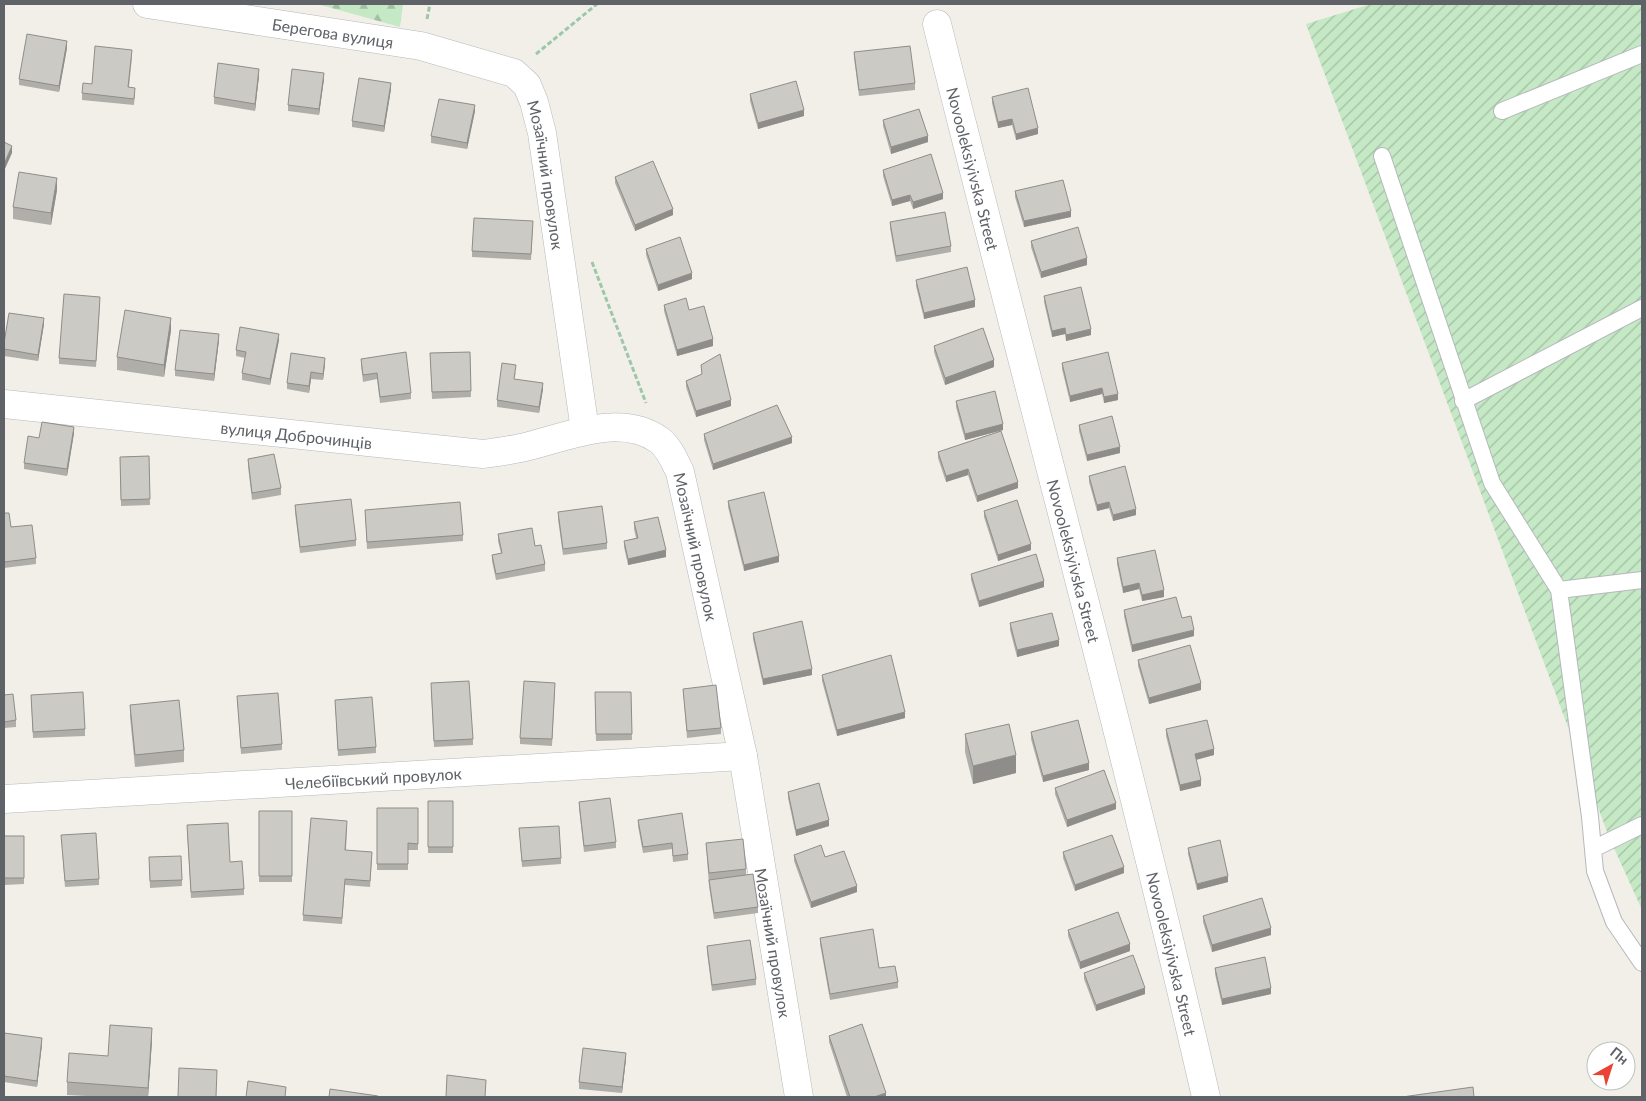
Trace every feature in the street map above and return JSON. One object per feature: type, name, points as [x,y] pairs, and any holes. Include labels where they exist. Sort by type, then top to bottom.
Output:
[{"type":"street","name":"Берегова вулиця","points":[[148,4],[421,46],[514,73]]},
{"type":"street","name":"Novooleksiyivska Street","points":[[937,24],[1168,930],[1206,1097]]},
{"type":"street","name":"Мозаїчний провулок","points":[[514,73],[527,86],[534,102],[542,133],[585,430],[640,429],[661,441],[672,456],[680,472],[743,756],[799,1097]]},
{"type":"street","name":"вулиця Доброчинців","points":[[4,404],[483,454],[527,447],[585,430]]},
{"type":"street","name":"Челебіївський провулок","points":[[4,799],[743,756]]},
{"type":"lane","points":[[1502,112],[1642,54]]},
{"type":"lane","points":[[1382,156],[1492,483],[1559,590],[1590,817],[1595,871],[1614,922],[1642,963]]},
{"type":"lane","points":[[1463,401],[1642,308]]},
{"type":"lane","points":[[1559,590],[1642,580]]},
{"type":"lane","points":[[1593,849],[1642,825]]},
{"type":"path","points":[[514,73],[598,4]]},
{"type":"path","points":[[589,254],[661,441]]},
{"type":"green space","points":[[317,4],[403,4],[400,27]]},
{"type":"green space","points":[[1371,4],[1642,4],[1642,910],[1609,837],[1306,24]]},
{"type":"building","points":[[27,34],[67,41],[59,86],[19,79]]},
{"type":"building","points":[[95,46],[132,50],[128,87],[135,88],[134,99],[82,93],[83,83],[92,84]]},
{"type":"building","points":[[910,46],[915,83],[859,90],[854,52]]},
{"type":"building","points":[[218,63],[259,69],[255,104],[214,97]]},
{"type":"building","points":[[292,69],[324,73],[319,109],[288,105]]},
{"type":"building","points":[[359,78],[391,83],[384,126],[352,121]]},
{"type":"building","points":[[796,81],[804,110],[758,123],[750,94]]},
{"type":"building","points":[[1028,88],[1038,128],[1016,134],[1012,119],[998,122],[992,97]]},
{"type":"building","points":[[439,99],[475,105],[467,143],[431,136]]},
{"type":"building","points":[[919,109],[928,136],[891,147],[883,120]]},
{"type":"building","points":[[4,142],[12,146],[4,164]]},
{"type":"building","points":[[931,154],[943,193],[913,202],[910,195],[892,200],[883,170]]},
{"type":"building","points":[[653,161],[673,209],[635,225],[615,177]]},
{"type":"building","points":[[19,172],[57,178],[51,213],[13,207]]},
{"type":"building","points":[[1063,180],[1071,211],[1024,221],[1015,191]]},
{"type":"building","points":[[945,212],[951,246],[896,256],[890,222]]},
{"type":"building","points":[[474,218],[533,221],[531,254],[472,251]]},
{"type":"building","points":[[1078,227],[1087,258],[1041,272],[1031,241]]},
{"type":"building","points":[[680,237],[692,273],[658,285],[646,249]]},
{"type":"building","points":[[967,267],[975,300],[924,313],[916,280]]},
{"type":"building","points":[[1081,287],[1091,329],[1066,335],[1065,328],[1052,331],[1044,296]]},
{"type":"building","points":[[64,294],[100,297],[96,361],[59,358]]},
{"type":"building","points":[[686,298],[689,310],[704,306],[713,339],[677,350],[664,305]]},
{"type":"building","points":[[125,310],[171,318],[164,365],[117,357]]},
{"type":"building","points":[[9,313],[44,318],[38,355],[4,349]]},
{"type":"building","points":[[240,327],[279,334],[270,379],[242,373],[246,352],[236,350]]},
{"type":"building","points":[[983,328],[994,360],[945,378],[934,346]]},
{"type":"building","points":[[180,330],[219,334],[214,374],[175,370]]},
{"type":"building","points":[[406,352],[411,393],[380,397],[377,373],[363,375],[361,359]]},
{"type":"building","points":[[470,352],[471,391],[432,392],[430,353]]},
{"type":"building","points":[[1108,352],[1118,394],[1104,397],[1102,388],[1070,396],[1062,363]]},
{"type":"building","points":[[291,353],[325,358],[323,374],[311,372],[309,386],[287,383]]},
{"type":"building","points":[[720,354],[731,400],[696,411],[686,381],[702,374],[701,365]]},
{"type":"building","points":[[502,363],[516,365],[514,379],[543,383],[539,407],[497,400]]},
{"type":"building","points":[[995,391],[1003,424],[965,434],[956,401]]},
{"type":"building","points":[[777,405],[792,437],[713,464],[704,434]]},
{"type":"building","points":[[1112,416],[1120,447],[1087,455],[1079,425]]},
{"type":"building","points":[[42,422],[74,427],[67,469],[24,463],[28,436],[39,438]]},
{"type":"building","points":[[1001,431],[1018,482],[977,496],[968,469],[946,476],[938,452]]},
{"type":"building","points":[[274,454],[281,488],[252,493],[248,459]]},
{"type":"building","points":[[149,456],[150,499],[121,500],[120,457]]},
{"type":"building","points":[[1125,466],[1136,509],[1113,515],[1109,502],[1097,505],[1089,476]]},
{"type":"building","points":[[764,492],[779,556],[744,565],[728,501]]},
{"type":"building","points":[[351,499],[356,540],[300,547],[295,505]]},
{"type":"building","points":[[1017,500],[1031,544],[998,555],[984,511]]},
{"type":"building","points":[[460,502],[463,535],[367,542],[365,510]]},
{"type":"building","points":[[602,506],[607,543],[563,549],[558,512]]},
{"type":"building","points":[[4,513],[9,513],[11,527],[32,525],[36,558],[4,562]]},
{"type":"building","points":[[658,517],[666,550],[628,559],[624,541],[638,538],[634,522]]},
{"type":"building","points":[[532,528],[535,546],[541,545],[545,564],[496,574],[492,555],[502,553],[498,534]]},
{"type":"building","points":[[1155,550],[1164,590],[1142,595],[1139,583],[1123,587],[1117,558]]},
{"type":"building","points":[[1036,554],[1044,581],[979,601],[971,574]]},
{"type":"building","points":[[1176,597],[1182,618],[1191,616],[1194,630],[1132,645],[1124,610]]},
{"type":"building","points":[[1052,613],[1059,640],[1017,650],[1010,623]]},
{"type":"building","points":[[802,621],[812,669],[763,679],[753,633]]},
{"type":"building","points":[[1190,645],[1201,683],[1149,698],[1138,660]]},
{"type":"building","points":[[891,655],[905,712],[837,730],[822,675]]},
{"type":"building","points":[[469,681],[473,739],[434,741],[431,683]]},
{"type":"building","points":[[524,681],[555,683],[552,739],[520,738]]},
{"type":"building","points":[[716,685],[721,728],[687,731],[683,689]]},
{"type":"building","points":[[83,692],[85,729],[33,732],[31,695]]},
{"type":"building","points":[[595,692],[631,692],[632,734],[596,734]]},
{"type":"building","points":[[278,693],[282,744],[241,748],[237,696]]},
{"type":"building","points":[[13,694],[16,720],[4,722],[4,695]]},
{"type":"building","points":[[372,697],[376,747],[338,750],[335,700]]},
{"type":"building","points":[[179,700],[184,750],[135,755],[130,705]]},
{"type":"building","points":[[1078,720],[1089,763],[1043,776],[1031,732]]},
{"type":"building","points":[[1207,720],[1214,749],[1195,754],[1201,780],[1180,785],[1166,729]]},
{"type":"building","points":[[1009,724],[1016,755],[973,766],[965,734]]},
{"type":"building","points":[[1104,770],[1116,803],[1067,820],[1055,788]]},
{"type":"building","points":[[819,783],[829,820],[796,830],[788,792]]},
{"type":"building","points":[[610,798],[616,842],[584,846],[579,802]]},
{"type":"building","points":[[428,801],[453,801],[453,847],[428,847]]},
{"type":"building","points":[[377,808],[418,808],[418,844],[408,843],[408,864],[377,864]]},
{"type":"building","points":[[259,811],[292,811],[292,876],[259,876]]},
{"type":"building","points":[[682,813],[688,854],[673,856],[672,843],[643,847],[638,820]]},
{"type":"building","points":[[311,818],[347,821],[345,850],[372,852],[370,881],[345,879],[342,918],[303,915]]},
{"type":"building","points":[[228,823],[230,862],[242,861],[244,889],[191,892],[187,825]]},
{"type":"building","points":[[559,826],[561,858],[522,861],[519,828]]},
{"type":"building","points":[[96,833],[99,879],[65,881],[61,835]]},
{"type":"building","points":[[1112,835],[1124,867],[1075,885],[1063,852]]},
{"type":"building","points":[[4,836],[24,836],[24,878],[4,878]]},
{"type":"building","points":[[743,839],[746,869],[709,873],[706,843]]},
{"type":"building","points":[[1220,840],[1228,876],[1197,884],[1188,848]]},
{"type":"building","points":[[821,845],[825,857],[844,851],[857,886],[811,902],[794,855]]},
{"type":"building","points":[[181,856],[182,880],[150,881],[149,857]]},
{"type":"building","points":[[753,874],[758,907],[714,913],[709,880]]},
{"type":"building","points":[[1262,898],[1271,928],[1212,945],[1203,916]]},
{"type":"building","points":[[1118,912],[1130,944],[1080,962],[1068,930]]},
{"type":"building","points":[[873,929],[879,968],[895,966],[898,982],[830,994],[820,938]]},
{"type":"building","points":[[750,940],[756,979],[712,985],[707,946]]},
{"type":"building","points":[[1133,955],[1145,988],[1096,1005],[1084,973]]},
{"type":"building","points":[[1265,957],[1271,988],[1222,999],[1215,968]]},
{"type":"building","points":[[862,1024],[886,1093],[874,1097],[850,1097],[829,1036]]},
{"type":"building","points":[[110,1025],[152,1028],[148,1088],[67,1082],[69,1053],[108,1056]]},
{"type":"building","points":[[4,1033],[42,1038],[37,1081],[4,1076]]},
{"type":"building","points":[[583,1048],[626,1053],[622,1087],[579,1082]]},
{"type":"building","points":[[179,1068],[217,1070],[216,1097],[178,1097]]},
{"type":"building","points":[[447,1075],[486,1080],[485,1097],[446,1097]]},
{"type":"building","points":[[248,1081],[286,1087],[285,1097],[246,1097]]},
{"type":"building","points":[[1473,1087],[1474,1097],[1402,1097]]},
{"type":"building","points":[[330,1089],[378,1096],[378,1097],[329,1097]]}]
